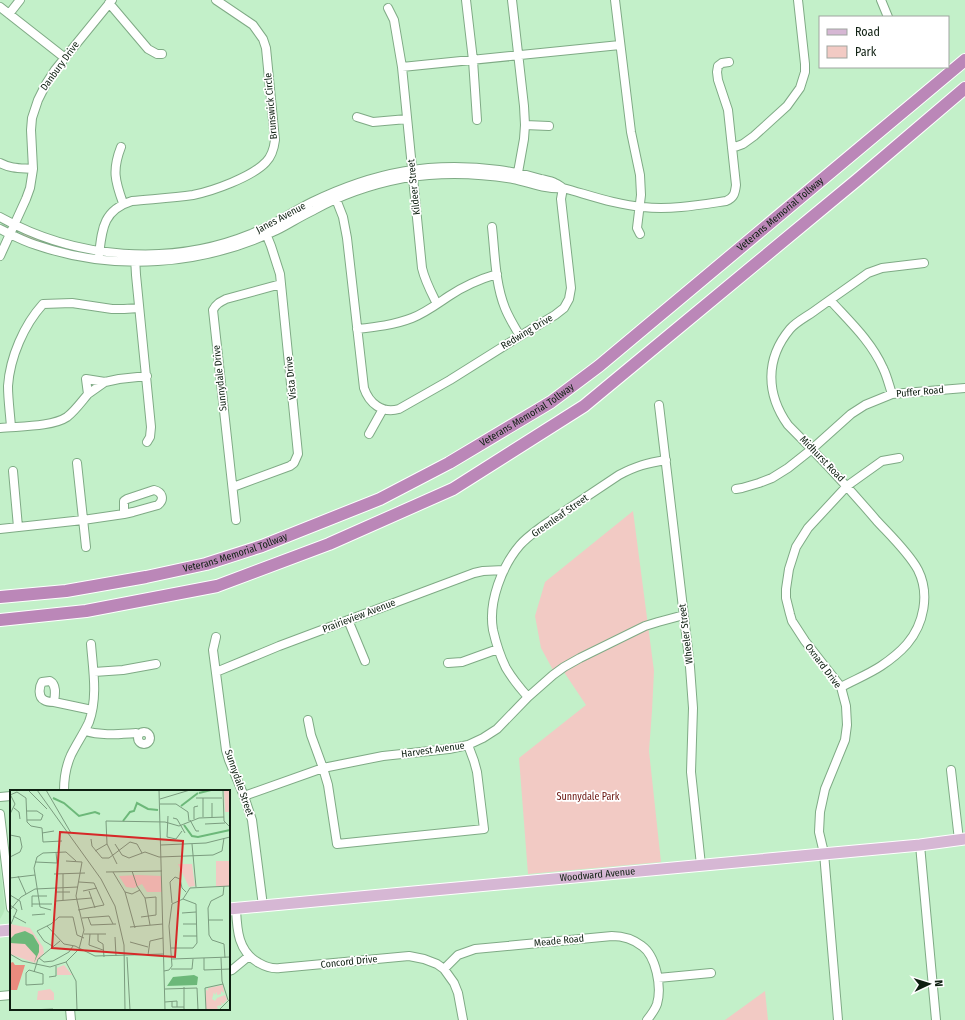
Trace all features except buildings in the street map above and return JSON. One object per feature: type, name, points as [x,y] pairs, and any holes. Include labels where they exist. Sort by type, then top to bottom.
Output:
[{"type":"highway","name":"Veterans Memorial Tollway","points":[[0,597],[66,590],[146,577],[206,564],[262,546],[380,499],[450,463],[551,402],[599,366],[965,60]]},
{"type":"highway","points":[[0,620],[86,611],[217,586],[329,544],[453,489],[584,406],[851,185],[965,88]]},
{"type":"highway","points":[[953,98],[965,91]]},
{"type":"main road","name":"Woodward Avenue","points":[[232,909],[962,840]]},
{"type":"main road","points":[[0,931],[10,930]]},
{"type":"street","points":[[9,14],[20,0]]},
{"type":"street","name":"Brunswick Circle","points":[[123,203],[192,195],[223,186],[260,167],[274,150],[275,140],[266,48],[263,39],[253,24],[216,0]]},
{"type":"street","points":[[466,0],[473,60],[477,120]]},
{"type":"street","points":[[512,0],[525,126],[517,176]]},
{"type":"street","points":[[615,0],[631,132],[640,175],[641,195],[637,228],[640,234]]},
{"type":"street","points":[[729,62],[722,63],[718,66],[717,72],[718,80],[728,110],[732,148],[743,144],[754,136],[787,106],[800,88],[805,72],[805,64],[798,0]]},
{"type":"street","points":[[881,0],[888,16]]},
{"type":"street","points":[[111,1],[148,48],[157,54],[162,54]]},
{"type":"street","name":"Danbury Drive","points":[[0,256],[15,225],[30,188],[33,169],[31,130],[38,100],[46,84],[65,58],[111,1]]},
{"type":"street","points":[[0,7],[65,58]]},
{"type":"street","name":"Kildeer Street","points":[[388,8],[394,20],[402,67],[422,268],[428,286],[437,304]]},
{"type":"street","points":[[402,67],[620,45]]},
{"type":"street","points":[[357,117],[373,122],[407,118]]},
{"type":"street","points":[[525,126],[549,126]]},
{"type":"street","points":[[99,255],[102,230],[106,220],[112,212],[123,203],[115,177],[121,147]]},
{"type":"street","name":"Janes Avenue","points":[[0,229],[36,245],[75,255],[99,255],[110,252],[135,258],[168,254],[224,243],[250,234],[265,231],[277,222],[311,202],[335,196],[376,177],[388,174],[413,173],[435,168],[470,167],[556,183],[563,188],[639,207],[664,208],[698,205],[730,200],[734,196],[736,185],[732,148]]},
{"type":"street","points":[[0,163],[9,167],[33,169]]},
{"type":"street","name":"Redwing Drive","points":[[382,409],[394,411],[399,409],[450,380],[564,308],[570,296],[571,288],[561,199],[563,188]]},
{"type":"street","points":[[335,196],[348,238],[364,388],[370,401],[382,409],[369,434]]},
{"type":"street","name":"Janes Avenue","points":[[0,217],[36,234],[99,255]]},
{"type":"street","points":[[492,227],[497,274],[504,307],[520,336]]},
{"type":"street","name":"Vista Drive","points":[[233,488],[290,466],[294,463],[298,454],[280,274],[265,231]]},
{"type":"street","points":[[135,258],[151,428],[150,437],[147,442]]},
{"type":"street","name":"Midhurst Road","points":[[841,687],[881,666],[907,644],[920,622],[924,607],[924,590],[920,576],[912,560],[847,486],[788,425],[778,409],[774,397],[772,371],[774,358],[791,327],[868,273],[882,268],[924,263]]},
{"type":"street","points":[[357,329],[384,326],[420,315],[478,280],[497,274]]},
{"type":"street","name":"Sunnydale Drive","points":[[236,520],[213,310],[220,302],[281,284]]},
{"type":"street","points":[[830,300],[860,332],[880,360],[892,394]]},
{"type":"street","points":[[11,427],[8,386],[13,361],[16,349],[41,301],[72,303],[112,309],[139,308]]},
{"type":"street","points":[[88,394],[86,380],[105,382],[147,376]]},
{"type":"street","points":[[0,428],[43,424],[61,420],[73,412],[88,394],[105,382]]},
{"type":"street","name":"Puffer Road","points":[[736,489],[759,483],[779,474],[812,449],[851,414],[865,405],[892,394],[965,388]]},
{"type":"street","name":"Wheeler Street","points":[[659,404],[692,688],[693,708],[691,772],[701,865]]},
{"type":"street","name":"Oxnard Drive","points":[[838,1020],[824,853],[819,832],[819,822],[822,800],[827,783],[846,734],[846,706],[841,687],[805,642],[796,628],[790,614],[786,589],[789,569],[793,557],[808,528],[847,486],[882,461],[899,458]]},
{"type":"street","name":"Greenleaf Street","points":[[528,697],[507,669],[498,649],[493,629],[493,612],[496,594],[504,570],[521,544],[544,525],[624,473],[639,466],[666,460]]},
{"type":"street","points":[[77,463],[86,547]]},
{"type":"street","points":[[13,471],[18,527]]},
{"type":"street","points":[[0,529],[124,514],[158,505],[161,501],[162,495],[158,491],[154,490],[127,498],[124,501],[124,514]]},
{"type":"street","name":"Prairieview Avenue","points":[[216,672],[279,646],[474,573],[504,570]]},
{"type":"street","name":"Harvest Avenue","points":[[244,796],[323,768],[383,756],[449,749],[468,745],[497,729],[528,697],[553,675],[580,658],[645,626],[684,615]]},
{"type":"street","points":[[348,620],[365,661]]},
{"type":"street","name":"Sunnydale Street","points":[[216,637],[213,650],[226,750],[244,796],[254,828],[263,906]]},
{"type":"street","points":[[64,790],[64,781],[71,756],[85,731],[92,710],[94,698],[94,672],[91,644]]},
{"type":"street","points":[[448,663],[462,662],[498,649]]},
{"type":"street","points":[[94,672],[123,670],[156,664]]},
{"type":"street","points":[[54,702],[92,710]]},
{"type":"street","points":[[308,720],[311,735],[328,785],[337,844],[484,829],[474,761],[468,745]]},
{"type":"street","points":[[85,731],[104,735],[139,734]]},
{"type":"street","points":[[952,770],[962,840]]},
{"type":"street","points":[[0,797],[10,796]]},
{"type":"street","points":[[0,814],[10,899]]},
{"type":"street","points":[[920,844],[936,1020]]},
{"type":"street","points":[[230,971],[249,956],[242,947],[232,909]]},
{"type":"street","name":"Meade Road","points":[[444,969],[458,955],[471,950],[619,936],[630,939],[642,946],[652,960],[658,978]]},
{"type":"street","name":"Concord Drive","points":[[249,956],[263,965],[276,968],[409,956],[424,959],[437,964],[444,969],[454,983],[458,993],[463,1020]]},
{"type":"street","points":[[647,1020],[653,1013],[657,1002],[658,978],[711,973]]},
{"type":"street","points":[[0,996],[10,995]]},
{"type":"street","points":[[70,1010],[71,1020]]},
{"type":"shaded area","points":[[0,863],[5,909],[0,919]]},
{"type":"green space","points":[[23,232],[60,246],[60,248],[25,238],[21,235]]},
{"type":"green space","name":"Sunnydale Park","points":[[633,511],[654,671],[649,751],[661,862],[528,874],[519,758],[586,705],[560,666],[553,670],[541,648],[535,616],[545,582]]},
{"type":"green space","points":[[765,991],[768,1020],[725,1020]]}]
